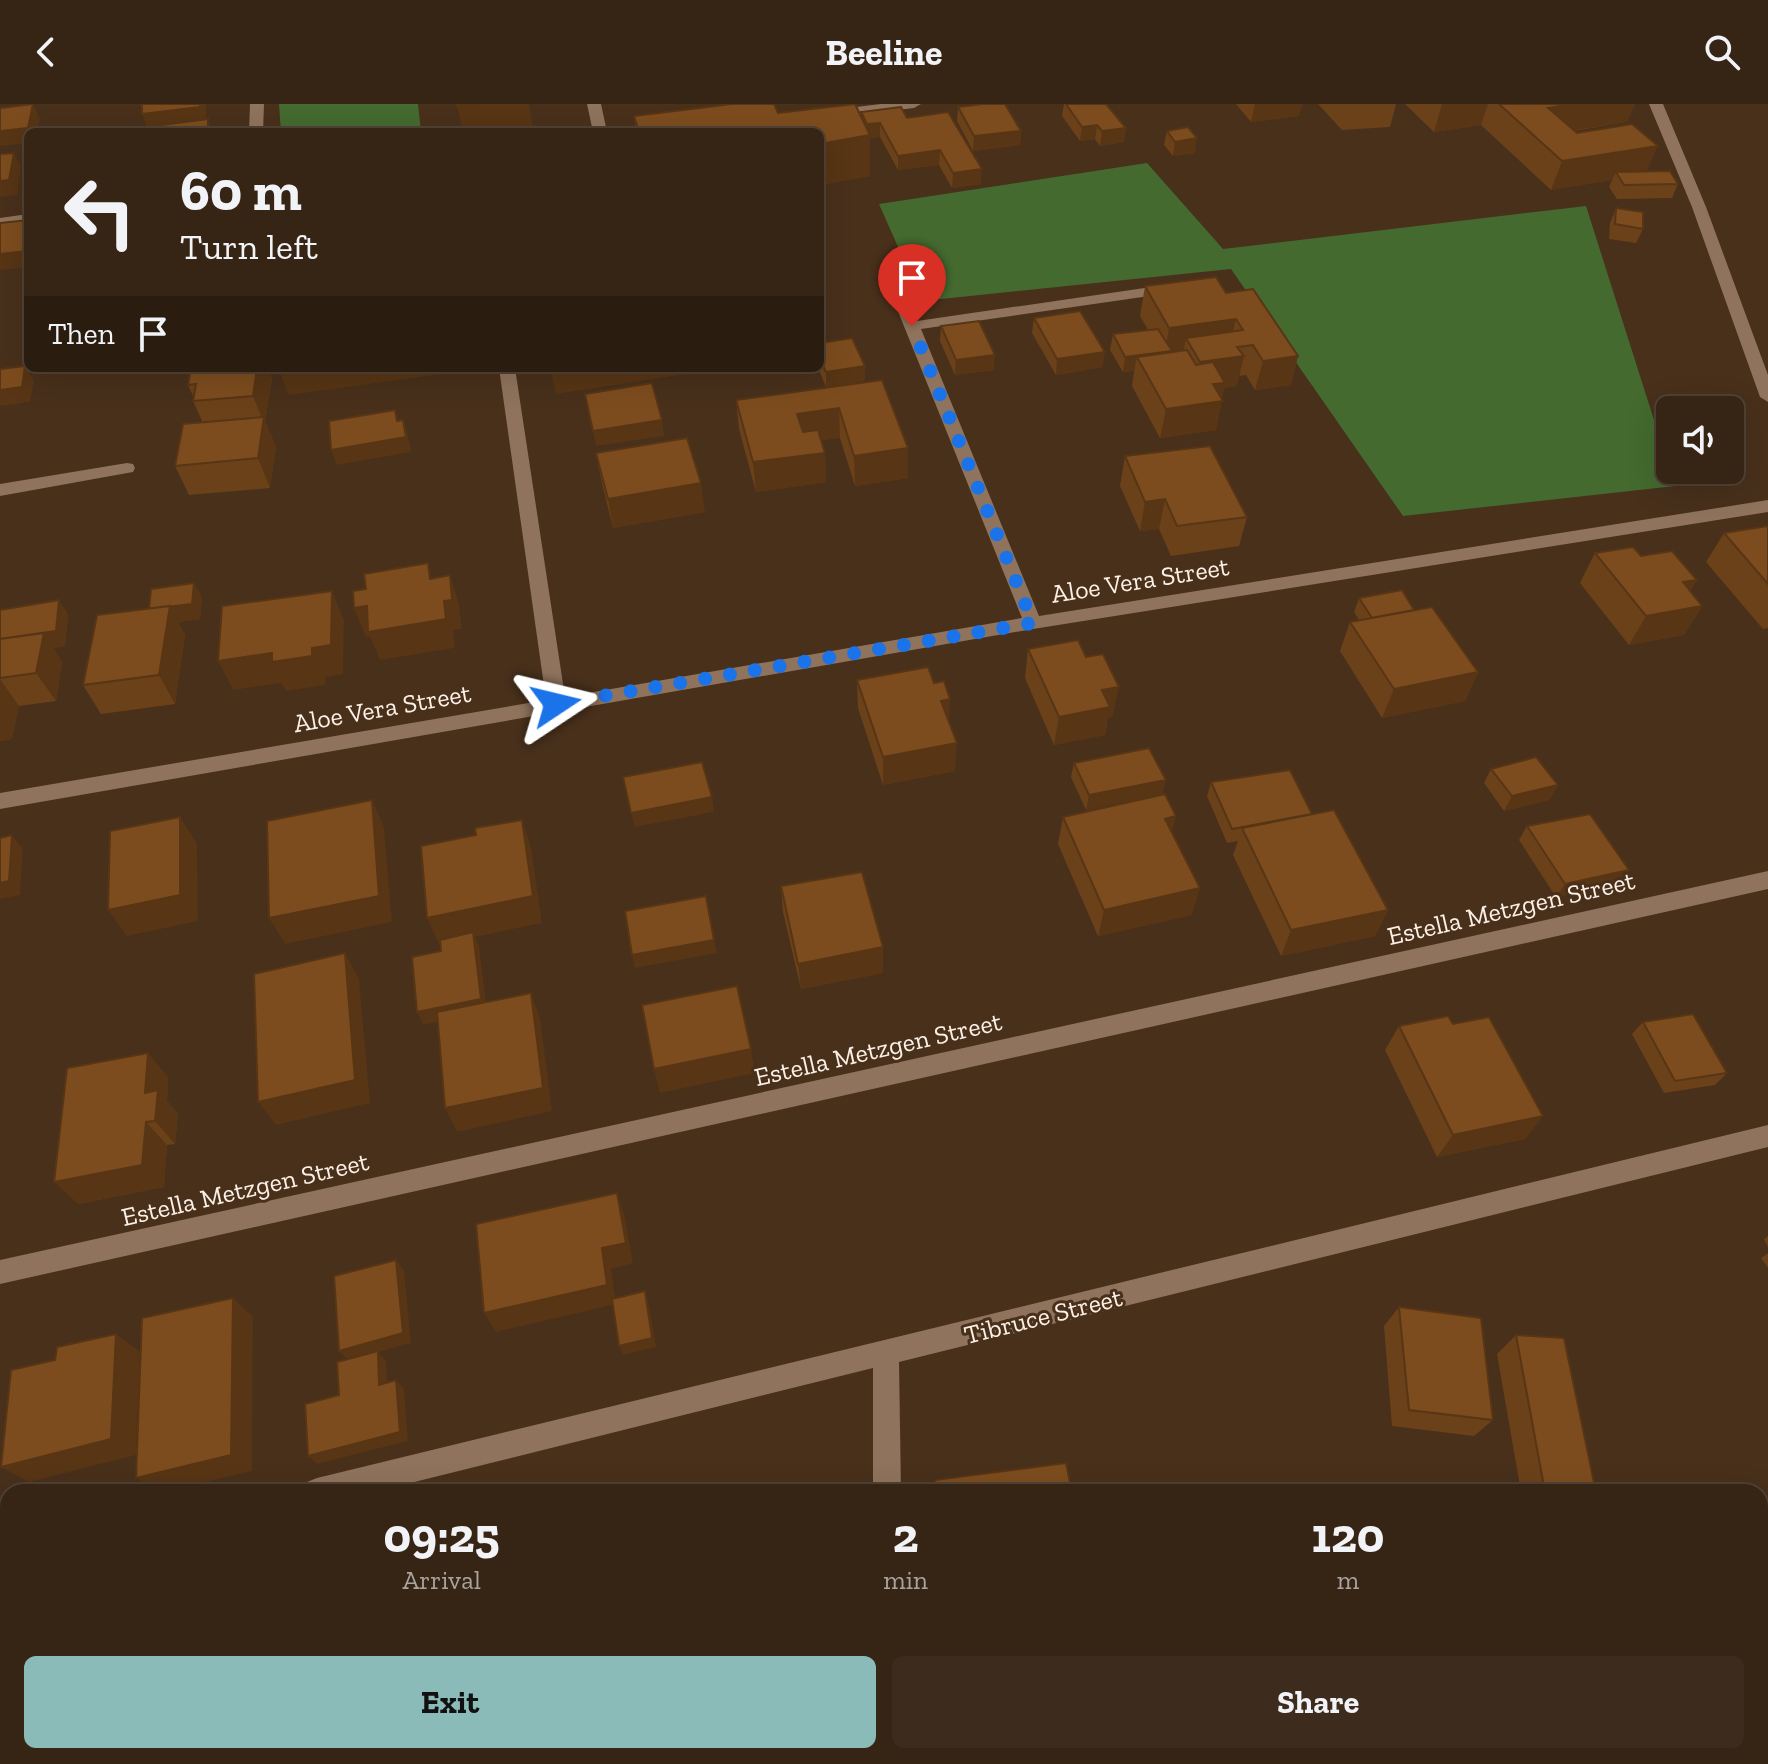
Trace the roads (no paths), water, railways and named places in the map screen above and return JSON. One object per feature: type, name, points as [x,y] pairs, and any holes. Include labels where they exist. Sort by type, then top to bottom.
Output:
[{"type":"street","points":[[256,128],[257,104]]},
{"type":"street","points":[[594,104],[599,128]]},
{"type":"street","points":[[809,117],[914,104]]},
{"type":"street","points":[[1656,104],[1699,207],[1768,397]]},
{"type":"street","points":[[0,222],[24,219]]},
{"type":"street","points":[[912,326],[1188,287]]},
{"type":"street","points":[[903,304],[1033,623]]},
{"type":"street","points":[[508,372],[556,704]]},
{"type":"street","points":[[0,490],[127,468]]},
{"type":"street","name":"Aloe Vera Street","points":[[0,801],[1033,623],[1768,506]]},
{"type":"street","name":"Estella Metzgen Street","points":[[0,1272],[1768,880]]},
{"type":"street","name":"Tibruce Street","points":[[350,1484],[886,1355],[1768,1136]]},
{"type":"street","points":[[886,1355],[887,1484]]}]
